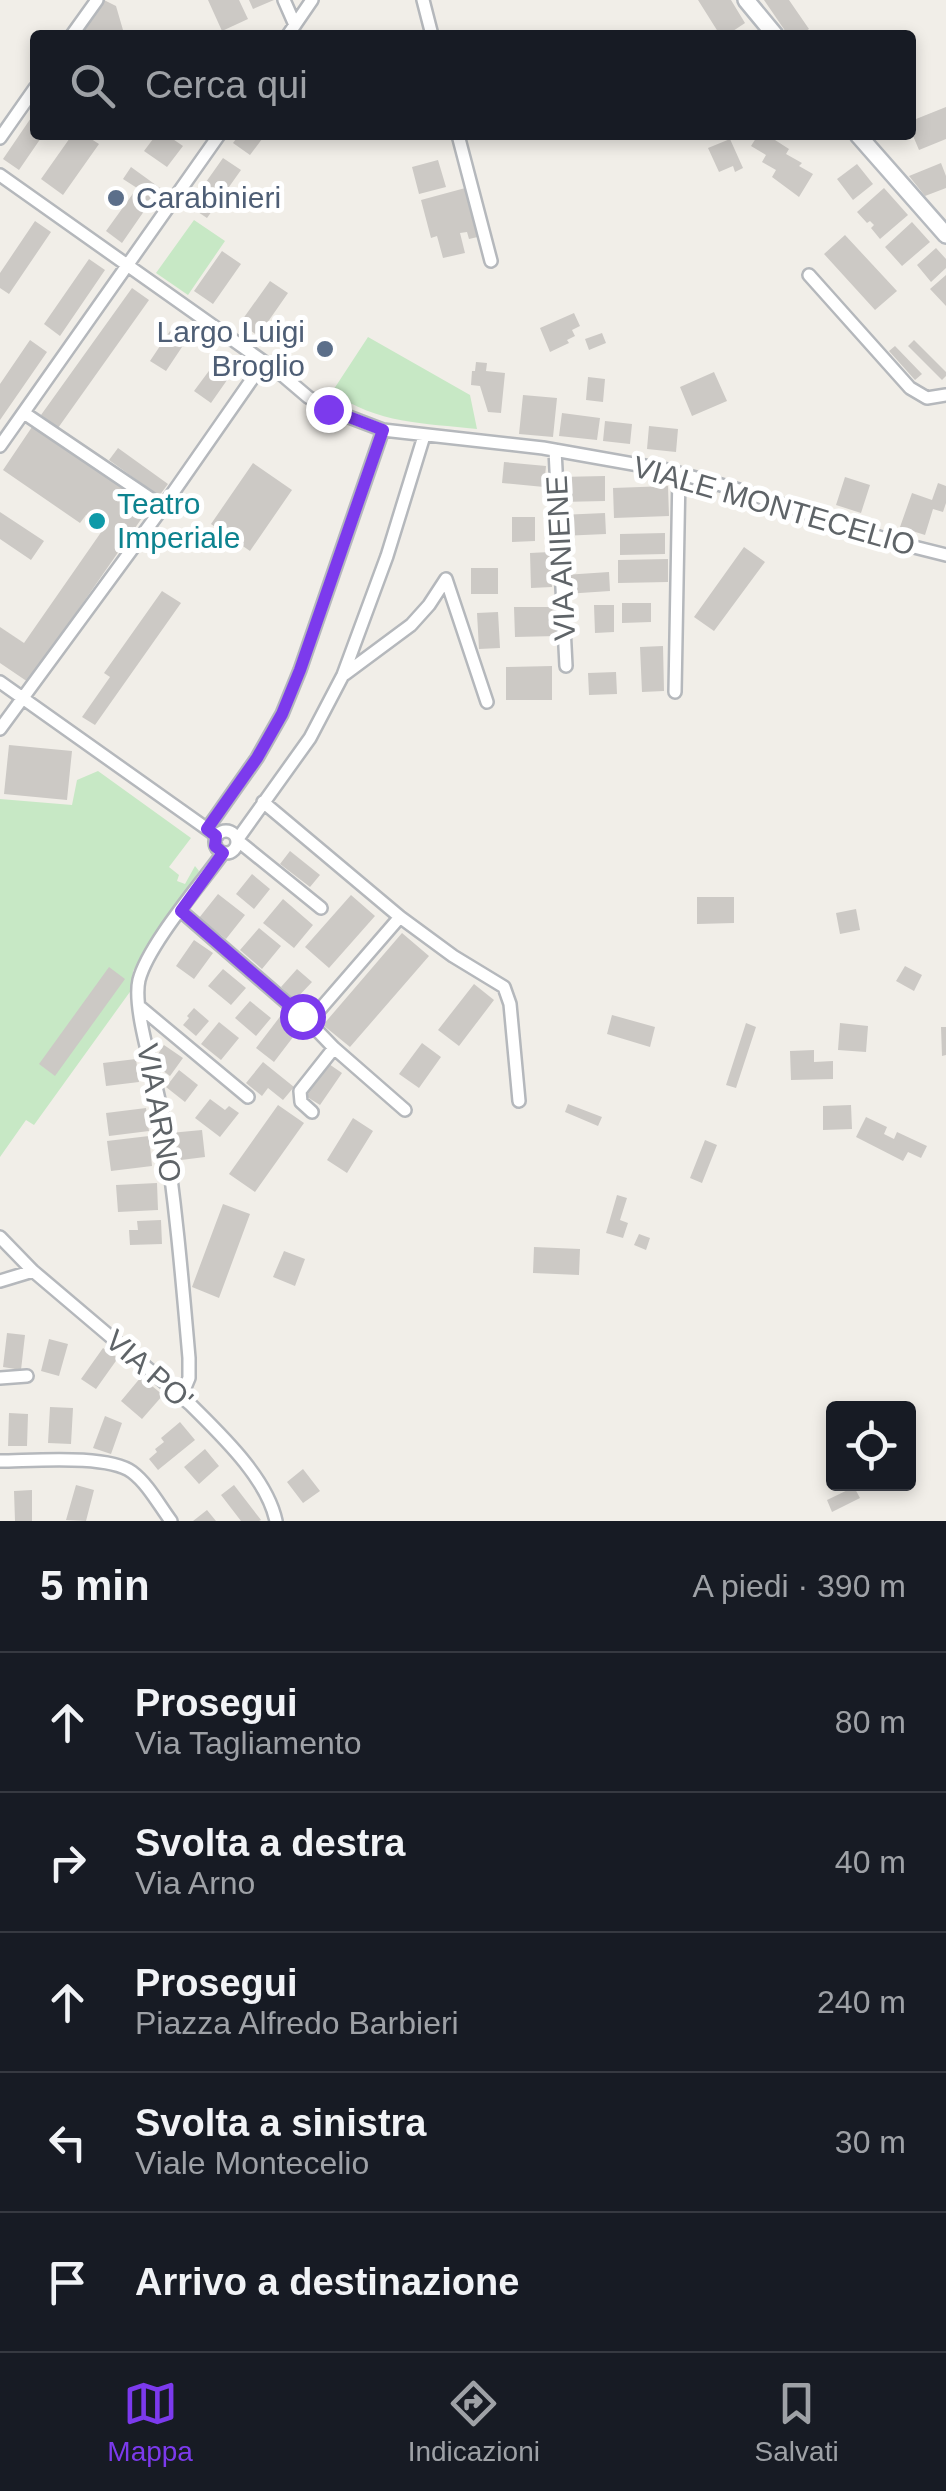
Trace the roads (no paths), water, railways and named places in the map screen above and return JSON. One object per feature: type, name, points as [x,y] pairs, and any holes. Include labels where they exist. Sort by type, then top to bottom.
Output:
[{"type":"main road","points":[[746,0],[771,30]]},
{"type":"main road","points":[[862,140],[946,236]]},
{"type":"street","points":[[76,30],[97,0]]},
{"type":"street","points":[[284,0],[292,30]]},
{"type":"street","points":[[292,30],[312,0]]},
{"type":"street","points":[[423,0],[431,30]]},
{"type":"street","points":[[0,138],[30,95]]},
{"type":"street","points":[[0,446],[215,140]]},
{"type":"street","points":[[459,140],[491,261]]},
{"type":"street","name":"VIALE MONTECELIO","points":[[0,175],[320,404],[346,418],[383,430],[555,450],[679,472],[894,542],[946,555]]},
{"type":"street","points":[[809,275],[910,388],[926,398],[946,395]]},
{"type":"street","points":[[0,729],[264,362]]},
{"type":"street","points":[[24,413],[163,507]]},
{"type":"street","points":[[223,853],[215,846],[212,832],[282,714],[383,430]]},
{"type":"street","name":"VIA ARNO","points":[[181,1397],[189,1378],[189,1358],[174,1193],[138,1006],[138,983],[144,966],[181,911],[223,853],[232,852],[310,738],[343,675],[387,556],[424,436]]},
{"type":"street","name":"VIA ANIENE","points":[[555,450],[566,666]]},
{"type":"street","points":[[674,692],[679,472]]},
{"type":"street","points":[[343,675],[411,626],[446,579],[487,702]]},
{"type":"street","points":[[0,682],[212,832],[228,831],[321,908]]},
{"type":"street","points":[[263,802],[400,917],[506,991],[519,1101]]},
{"type":"street","points":[[181,911],[405,1110]]},
{"type":"street","points":[[309,1022],[400,917]]},
{"type":"street","points":[[138,1006],[248,1097]]},
{"type":"street","points":[[312,1112],[301,1102],[300,1091],[334,1048]]},
{"type":"street","name":"VIA PO'","points":[[0,1237],[33,1271],[214,1428],[268,1498],[276,1521]]},
{"type":"street","points":[[0,1282],[33,1271]]},
{"type":"street","points":[[0,1378],[27,1376]]},
{"type":"street","points":[[0,1461],[117,1465],[138,1478],[171,1521]]},
{"type":"place","name":"Carabinieri","points":[[116,198]]},
{"type":"place","name":"Largo Luigi Broglio","points":[[325,349]]},
{"type":"place","name":"Teatro Imperiale","points":[[97,521]]}]
